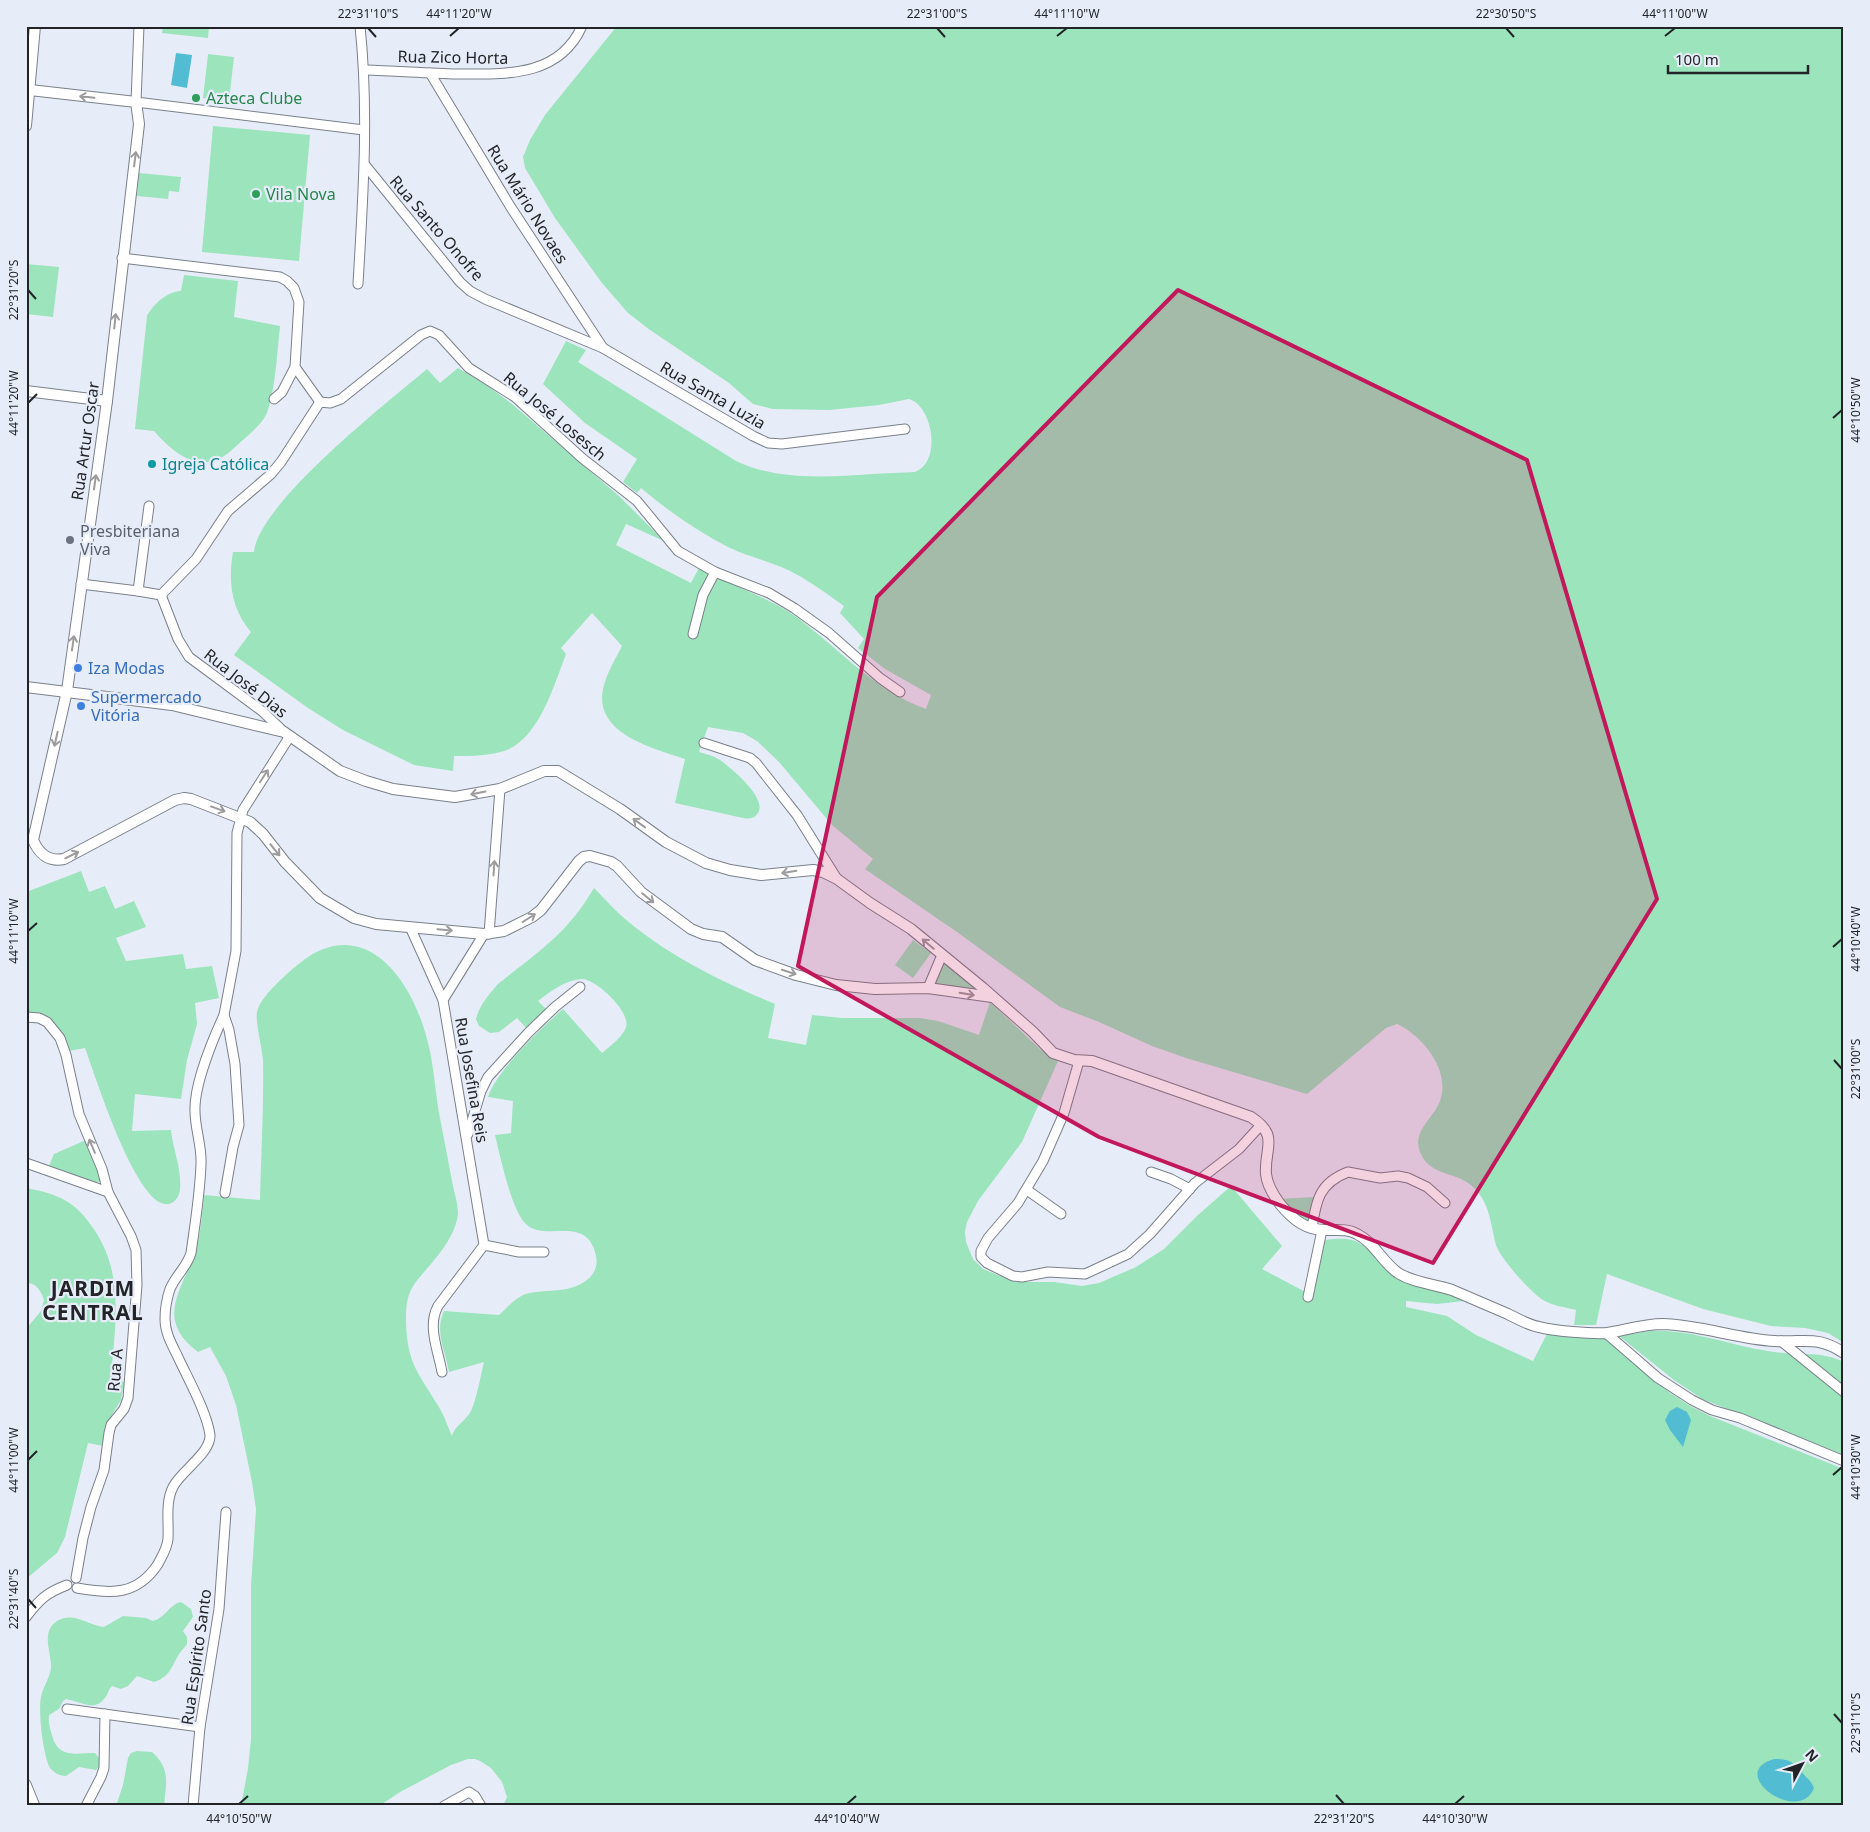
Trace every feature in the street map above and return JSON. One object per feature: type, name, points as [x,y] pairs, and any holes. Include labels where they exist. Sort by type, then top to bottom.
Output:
[{"type":"street","points":[[26,126],[35,26]]},
{"type":"street","points":[[136,102],[138,26]]},
{"type":"street","points":[[358,284],[365,165],[364,70],[360,26]]},
{"type":"street","name":"Rua Zico Horta","points":[[364,70],[508,74],[529,70],[549,62],[560,54],[575,39],[582,26]]},
{"type":"street","name":"Rua Mário Novaes","points":[[430,73],[510,206],[603,348]]},
{"type":"street","points":[[30,90],[364,130]]},
{"type":"street","name":"Rua Artur Oscar","points":[[30,843],[67,691],[106,401],[139,124],[136,102]]},
{"type":"street","name":"Rua Santo Onofre","points":[[365,165],[460,282],[470,291],[485,300],[603,348]]},
{"type":"street","points":[[122,258],[284,279],[294,288],[299,302],[295,368],[282,392],[274,399]]},
{"type":"street","name":"Rua José Losesch","points":[[320,402],[330,403],[341,399],[421,335],[427,331],[433,331],[442,338],[469,368],[515,397],[582,458],[637,501],[678,551],[714,572],[760,589],[794,608],[829,633],[880,678],[900,692]]},
{"type":"street","name":"Rua Santa Luzia","points":[[603,348],[752,436],[768,443],[782,444],[905,429]]},
{"type":"street","points":[[81,584],[161,595],[196,560],[228,511],[271,474],[281,462],[320,402],[295,368]]},
{"type":"street","points":[[26,392],[106,401]]},
{"type":"street","points":[[138,591],[149,506]]},
{"type":"street","points":[[692,634],[703,595],[714,572]]},
{"type":"street","name":"Rua José Dias","points":[[161,595],[178,638],[193,660],[262,711],[287,734]]},
{"type":"street","points":[[26,687],[172,706],[287,734],[340,771],[393,789],[455,797],[500,789],[544,771],[558,771],[620,809],[666,842],[706,863],[730,870],[761,875],[813,870],[823,872],[837,879],[911,929],[1033,1032],[1053,1053],[1079,1061],[1092,1061],[1247,1115],[1260,1125],[1269,1139],[1266,1173],[1271,1191],[1291,1217],[1304,1226],[1317,1229],[1343,1229],[1357,1234],[1367,1240],[1390,1266],[1402,1275],[1449,1289],[1539,1328],[1600,1333],[1661,1324],[1781,1341],[1817,1340],[1829,1344],[1844,1353]]},
{"type":"street","points":[[67,1585],[72,1590],[77,1588],[101,1592],[129,1590],[154,1570],[166,1549],[168,1540],[167,1516],[172,1489],[179,1477],[209,1444],[210,1435],[202,1409],[166,1330],[165,1313],[171,1288],[187,1264],[191,1253],[201,1163],[195,1100],[210,1046],[224,1015],[236,951],[237,833],[240,817],[287,734]]},
{"type":"street","points":[[704,743],[750,758],[756,763],[797,815],[837,879]]},
{"type":"street","points":[[444,1000],[486,934],[500,789]]},
{"type":"street","points":[[30,843],[45,857],[55,860],[64,859],[165,804],[184,798],[240,817],[256,827],[304,883],[320,898],[354,918],[376,924],[486,934],[504,931],[532,917],[554,895],[579,861],[584,857],[590,856],[602,858],[617,866],[640,892],[691,930],[722,937],[745,955],[796,975],[836,984],[875,988],[928,988],[992,997]]},
{"type":"street","name":"Rua Josefina Reis","points":[[410,927],[444,1000],[484,1245]]},
{"type":"street","points":[[928,988],[942,955]]},
{"type":"street","points":[[467,1136],[481,1091],[488,1077],[528,1033],[580,987]]},
{"type":"street","points":[[224,1015],[229,1030],[235,1064],[239,1125],[225,1193]]},
{"type":"street","name":"Rua A","points":[[26,1016],[39,1018],[47,1022],[60,1038],[66,1055],[76,1106],[102,1169],[108,1192],[131,1236],[137,1259],[136,1306],[130,1390],[126,1407],[111,1425],[104,1470],[91,1507],[76,1578]]},
{"type":"street","points":[[1079,1061],[1064,1113],[1050,1146],[1027,1190],[1011,1213],[988,1238],[980,1253],[987,1263],[1018,1277],[1048,1272],[1085,1274],[1128,1254],[1150,1234],[1201,1178],[1239,1149],[1260,1125]]},
{"type":"street","points":[[26,1163],[108,1192]]},
{"type":"street","points":[[1151,1172],[1171,1179],[1190,1189]]},
{"type":"street","points":[[1308,1297],[1317,1229],[1319,1195],[1329,1184],[1348,1172],[1380,1178],[1398,1176],[1408,1178],[1427,1187],[1444,1203]]},
{"type":"street","points":[[1027,1190],[1061,1214]]},
{"type":"street","points":[[442,1372],[432,1325],[434,1316],[438,1306],[484,1245],[519,1252],[544,1252]]},
{"type":"street","points":[[1600,1333],[1658,1378],[1692,1400],[1712,1410],[1740,1418],[1844,1461]]},
{"type":"street","points":[[1781,1341],[1844,1392]]},
{"type":"street","name":"Rua Espírito Santo","points":[[193,1806],[200,1727],[219,1609],[226,1512]]},
{"type":"street","points":[[67,1585],[68,1579],[76,1578],[80,1583],[77,1588]]},
{"type":"street","points":[[26,1617],[49,1592],[67,1585]]},
{"type":"street","points":[[67,1709],[200,1727]]},
{"type":"street","points":[[86,1806],[104,1768],[105,1714]]},
{"type":"street","points":[[26,1784],[35,1806]]},
{"type":"street","points":[[444,1806],[467,1792],[472,1793],[481,1806]]},
{"type":"highlighted area","points":[[1178,290],[1527,460],[1657,899],[1433,1263],[1099,1137],[798,966],[877,597]]},
{"type":"green space","points":[[163,26],[209,26],[208,38],[162,33]]},
{"type":"green space","points":[[617,26],[1844,26],[1844,1343],[1828,1333],[1805,1328],[1771,1326],[1703,1309],[1607,1274],[1596,1325],[1574,1325],[1576,1310],[1543,1300],[1524,1283],[1503,1258],[1496,1245],[1487,1208],[1475,1189],[1461,1179],[1430,1166],[1420,1152],[1418,1145],[1421,1131],[1440,1101],[1442,1078],[1438,1067],[1425,1046],[1416,1037],[1397,1024],[1386,1028],[1307,1094],[1186,1058],[1152,1046],[1060,1007],[957,932],[865,869],[873,859],[832,825],[779,762],[757,741],[743,733],[708,727],[699,752],[720,760],[748,785],[754,793],[760,808],[756,816],[745,818],[675,803],[685,759],[657,750],[629,737],[617,728],[608,717],[603,704],[604,683],[622,646],[592,613],[561,648],[566,654],[551,694],[537,722],[528,733],[519,743],[501,752],[454,756],[453,771],[414,765],[343,730],[308,708],[234,655],[251,632],[244,623],[235,604],[231,584],[233,552],[254,552],[261,532],[277,508],[300,481],[357,428],[427,369],[440,383],[458,368],[512,404],[620,497],[664,541],[626,524],[616,545],[691,583],[699,568],[710,574],[697,602],[688,636],[695,638],[706,598],[715,576],[789,612],[875,681],[891,692],[926,709],[931,695],[885,669],[858,648],[864,639],[840,613],[844,606],[792,572],[736,551],[705,534],[672,513],[641,488],[637,493],[623,482],[637,459],[585,423],[543,384],[566,341],[586,350],[578,362],[736,461],[752,467],[786,475],[803,476],[915,472],[923,466],[929,457],[931,434],[929,423],[924,412],[909,399],[879,405],[829,410],[773,409],[753,404],[729,383],[628,313],[602,283],[555,218],[525,168],[523,157],[530,140],[545,115]]},
{"type":"green space","points":[[208,54],[234,57],[229,101],[203,98]]},
{"type":"green space","name":"Vila Nova","points":[[213,126],[310,135],[299,261],[202,252]]},
{"type":"green space","points":[[139,173],[181,177],[179,192],[169,191],[168,199],[137,196]]},
{"type":"green space","points":[[26,264],[59,267],[53,317],[26,314]]},
{"type":"green space","points":[[184,275],[238,281],[234,317],[280,326],[275,379],[271,400],[264,418],[231,451],[216,460],[207,462],[198,462],[181,455],[166,444],[154,431],[135,429],[147,316],[161,299],[181,291]]},
{"type":"green space","points":[[81,871],[89,892],[105,886],[115,909],[134,901],[146,927],[116,938],[126,961],[183,954],[186,969],[212,966],[219,998],[195,1003],[197,1024],[187,1060],[181,1099],[135,1094],[132,1131],[171,1130],[179,1167],[180,1190],[178,1197],[169,1204],[157,1200],[144,1186],[131,1164],[118,1138],[85,1048],[69,1051],[63,1036],[54,1024],[41,1015],[26,1012],[26,887],[29,891]]},
{"type":"green space","points":[[594,888],[625,919],[664,948],[700,969],[775,1004],[768,1038],[806,1045],[812,1015],[842,1018],[920,1018],[938,1021],[979,1035],[990,1002],[1041,1050],[1058,1061],[1022,1142],[978,1201],[967,1222],[966,1242],[973,1259],[983,1269],[1015,1282],[1054,1282],[1082,1286],[1099,1283],[1136,1267],[1164,1249],[1231,1186],[1282,1246],[1262,1269],[1313,1296],[1325,1240],[1351,1240],[1363,1245],[1395,1278],[1448,1294],[1464,1301],[1437,1304],[1406,1301],[1406,1307],[1447,1316],[1476,1335],[1533,1361],[1547,1334],[1605,1339],[1669,1392],[1690,1406],[1710,1416],[1844,1469],[1844,1806],[503,1806],[507,1797],[502,1782],[491,1768],[475,1759],[468,1759],[451,1765],[400,1792],[379,1806],[241,1806],[251,1739],[251,1586],[256,1509],[236,1405],[226,1376],[210,1347],[198,1352],[185,1340],[177,1328],[174,1316],[175,1304],[197,1245],[204,1195],[260,1200],[263,1060],[257,1012],[265,997],[297,965],[311,955],[333,946],[353,946],[372,952],[387,964],[401,981],[412,999],[421,1019],[429,1048],[458,1214],[453,1232],[437,1256],[415,1283],[410,1293],[406,1309],[407,1336],[412,1359],[420,1377],[442,1412],[452,1436],[471,1411],[477,1395],[484,1362],[449,1372],[440,1334],[441,1319],[444,1311],[499,1315],[522,1295],[566,1289],[581,1284],[590,1277],[596,1266],[597,1259],[591,1243],[584,1235],[564,1231],[542,1231],[532,1228],[519,1215],[507,1181],[495,1135],[511,1133],[513,1101],[488,1097],[493,1086],[510,1062],[563,1009],[602,1053],[624,1031],[626,1021],[623,1013],[603,990],[588,980],[582,979],[564,984],[538,1001],[547,1010],[528,1030],[517,1018],[499,1032],[490,1033],[479,1026],[476,1019],[482,1005],[498,984],[539,952],[562,930],[584,904]]},
{"type":"green space","points":[[913,940],[931,953],[913,978],[895,965]]},
{"type":"green space","points":[[942,958],[984,994],[930,987]]},
{"type":"green space","points":[[86,1140],[103,1177],[101,1182],[95,1182],[49,1166],[54,1154]]},
{"type":"green space","points":[[26,1188],[57,1196],[72,1205],[93,1228],[103,1245],[110,1263],[114,1282],[116,1320],[111,1378],[124,1382],[121,1400],[105,1426],[103,1446],[88,1443],[65,1537],[57,1553],[26,1579],[26,1329],[41,1311],[44,1300],[38,1288],[33,1284],[26,1283]]},
{"type":"green space","points":[[1315,1197],[1311,1227],[1278,1199]]},
{"type":"green space","points":[[1650,1331],[1680,1332],[1768,1351],[1826,1356],[1844,1362],[1844,1455],[1702,1399],[1674,1380],[1619,1336]]},
{"type":"green space","points":[[181,1602],[191,1609],[193,1617],[183,1631],[187,1637],[187,1644],[165,1676],[154,1682],[137,1676],[128,1686],[121,1689],[112,1686],[104,1699],[96,1705],[86,1705],[66,1699],[59,1709],[49,1715],[52,1735],[59,1748],[75,1754],[95,1753],[100,1759],[99,1767],[96,1770],[79,1767],[66,1776],[59,1775],[53,1771],[47,1762],[45,1754],[40,1712],[41,1697],[51,1668],[48,1637],[52,1626],[57,1621],[69,1617],[104,1627],[123,1616],[146,1618],[153,1621]]},
{"type":"green space","points":[[137,1751],[152,1752],[165,1770],[164,1806],[116,1806],[123,1785],[128,1758],[131,1753]]},
{"type":"water","points":[[176,53],[192,55],[187,88],[171,85]]},
{"type":"water","points":[[1677,1407],[1687,1412],[1691,1420],[1683,1447],[1665,1420],[1670,1411]]},
{"type":"water","points":[[1774,1759],[1790,1761],[1797,1766],[1814,1788],[1806,1798],[1795,1801],[1782,1799],[1770,1793],[1761,1784],[1757,1775],[1761,1766]]},
{"type":"place","name":"Azteca Clube","points":[[196,98]]},
{"type":"place","name":"Vila Nova","points":[[256,194]]},
{"type":"place","name":"Igreja Católica","points":[[152,464]]},
{"type":"place","name":"Presbiteriana Viva","points":[[70,540]]},
{"type":"place","name":"Iza Modas","points":[[78,668]]},
{"type":"place","name":"Supermercado Vitória","points":[[81,706]]},
{"type":"district","name":"JARDIM CENTRAL","points":[[93,1300]]}]
